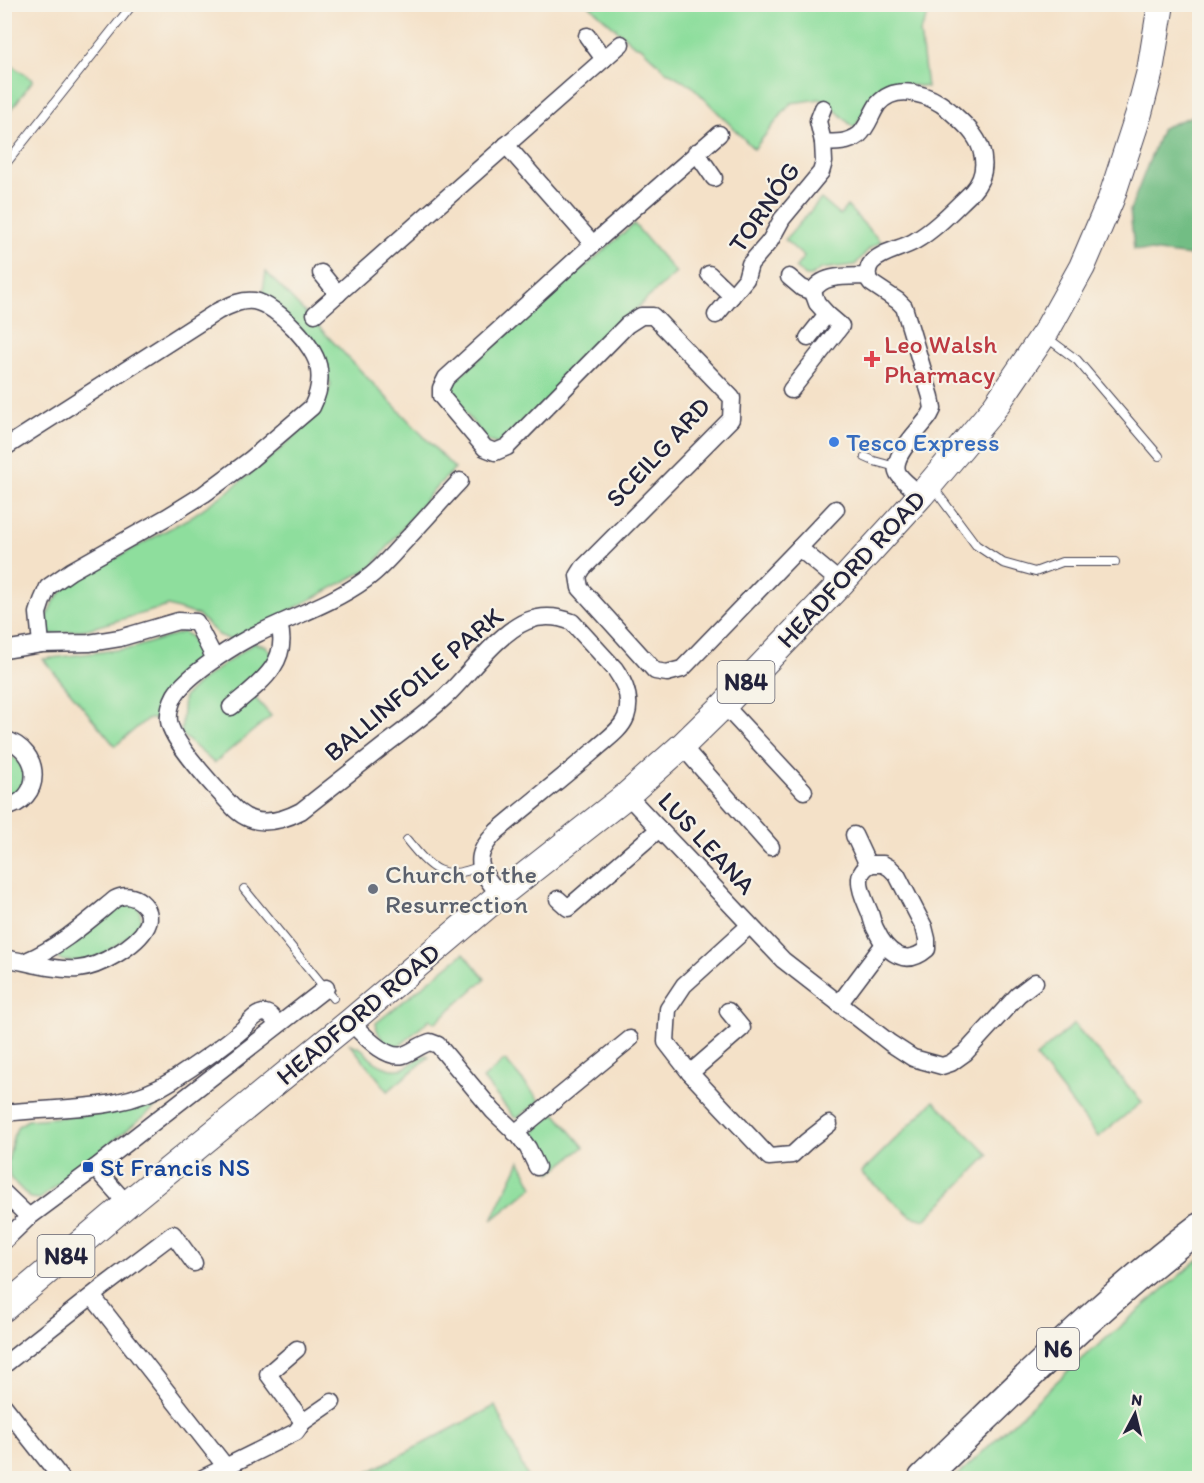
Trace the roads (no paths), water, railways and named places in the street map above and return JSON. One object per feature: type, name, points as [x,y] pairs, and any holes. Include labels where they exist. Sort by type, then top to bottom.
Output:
[{"type":"highway","name":"N6","points":[[923,1479],[1113,1297],[1200,1227]]},
{"type":"main road","name":"HEADFORD ROAD","points":[[4,1308],[500,895],[627,795],[724,705],[841,584],[926,489],[993,411],[1044,334],[1082,267],[1111,199],[1139,113],[1150,71],[1162,5]]},
{"type":"street","points":[[587,36],[604,59]]},
{"type":"street","points":[[315,314],[621,44]]},
{"type":"street","name":"TORNÓG","points":[[824,142],[851,140],[864,129],[881,101],[895,93],[912,93],[930,98],[945,107],[975,137],[981,150],[982,175],[972,192],[914,242],[878,257],[870,266],[868,276]]},
{"type":"street","name":"TORNÓG","points":[[716,315],[746,279],[750,264],[770,241],[782,219],[821,172],[824,162],[824,142],[818,121],[823,108]]},
{"type":"street","name":"SCEILG ARD","points":[[718,134],[592,244],[446,378],[441,388],[441,396],[485,448],[495,452],[507,447],[627,325],[640,316],[653,316],[732,398],[731,419],[583,568],[578,576],[580,588],[655,671],[667,673],[682,669],[836,509]]},
{"type":"street","points":[[506,145],[592,244]]},
{"type":"street","points":[[696,152],[714,178]]},
{"type":"street","points":[[321,273],[338,294]]},
{"type":"street","name":"TORNÓG","points":[[709,274],[732,296]]},
{"type":"street","points":[[791,390],[841,326],[817,303],[813,292],[815,287],[828,279],[868,276],[871,284],[898,301],[904,308],[931,397],[933,409],[930,415],[904,448],[896,467],[899,476],[926,489]]},
{"type":"street","points":[[789,277],[802,288],[813,292]]},
{"type":"street","points":[[4,448],[218,311],[235,303],[252,301],[267,305],[279,313],[315,355],[319,369],[320,383],[312,407],[250,460],[204,494],[71,571],[48,587],[38,613],[41,644]]},
{"type":"street","points":[[808,338],[827,314]]},
{"type":"street","name":"BALLINFOILE PARK","points":[[460,481],[367,579],[343,594],[252,636],[215,659],[183,685],[171,705],[169,720],[176,739],[233,808],[247,819],[274,821],[301,811],[423,716],[446,696],[503,637],[518,626],[527,621],[552,616],[572,622],[620,676],[628,695],[626,717],[620,728],[496,831],[484,845],[480,866]]},
{"type":"street","points":[[799,548],[841,584]]},
{"type":"street","points":[[4,650],[41,644],[120,638],[178,621],[196,622],[215,659]]},
{"type":"street","points":[[231,707],[274,668],[281,647],[282,632],[279,624]]},
{"type":"street","points":[[724,705],[804,791]]},
{"type":"street","points":[[4,739],[16,743],[25,750],[34,772],[33,783],[27,794],[19,802],[4,808]]},
{"type":"street","points":[[682,746],[771,847]]},
{"type":"street","name":"LUS LEANA","points":[[627,795],[783,960],[890,1044],[913,1059],[942,1066],[951,1063],[965,1053],[1018,995],[1035,982]]},
{"type":"street","points":[[558,899],[568,908],[659,829]]},
{"type":"street","points":[[854,835],[868,865]]},
{"type":"street","points":[[872,864],[883,864],[897,875],[924,927],[927,939],[927,949],[916,956],[907,958],[884,944],[861,892],[859,880],[861,873],[872,864]]},
{"type":"street","points":[[480,866],[500,895]]},
{"type":"street","points":[[4,958],[64,969],[86,968],[104,961],[136,939],[147,927],[145,906],[129,895],[121,895],[59,943],[26,962]]},
{"type":"street","name":"LUS LEANA","points":[[749,926],[684,985],[668,1009],[666,1042],[690,1073],[769,1157],[792,1155],[810,1149],[829,1124]]},
{"type":"street","points":[[839,1004],[884,944]]},
{"type":"street","points":[[4,1241],[29,1217],[278,1025],[330,993]]},
{"type":"street","points":[[690,1073],[742,1028],[728,1011]]},
{"type":"street","points":[[4,1113],[105,1105],[135,1099],[163,1087],[200,1062],[259,1014],[272,1016],[278,1025]]},
{"type":"street","points":[[350,1022],[385,1052],[392,1055],[402,1055],[429,1042],[438,1045],[493,1111],[528,1148],[537,1167]]},
{"type":"street","points":[[515,1133],[630,1039]]},
{"type":"street","points":[[95,1168],[127,1204]]},
{"type":"street","points":[[4,1192],[29,1217]]},
{"type":"street","points":[[4,1365],[173,1234],[194,1263]]},
{"type":"street","points":[[92,1296],[226,1467]]},
{"type":"street","points":[[297,1349],[268,1374],[303,1422]]},
{"type":"street","points":[[203,1479],[296,1432],[303,1422],[332,1402]]},
{"type":"street","points":[[4,1406],[61,1479]]},
{"type":"lane","points":[[4,166],[133,4]]},
{"type":"lane","points":[[1044,334],[1077,360],[1159,456]]},
{"type":"lane","points":[[865,457],[896,467]]},
{"type":"lane","points":[[926,489],[976,544],[1003,563],[1035,572],[1062,562],[1115,562]]},
{"type":"lane","points":[[407,840],[425,862],[443,872],[454,874],[480,866]]},
{"type":"lane","points":[[244,889],[330,993]]},
{"type":"place","name":"Leo Walsh Pharmacy","points":[[872,359]]},
{"type":"place","name":"Tesco Express","points":[[834,442]]},
{"type":"place","name":"Church of the Resurrection","points":[[373,889]]},
{"type":"place","name":"St Francis NS","points":[[88,1167]]}]
